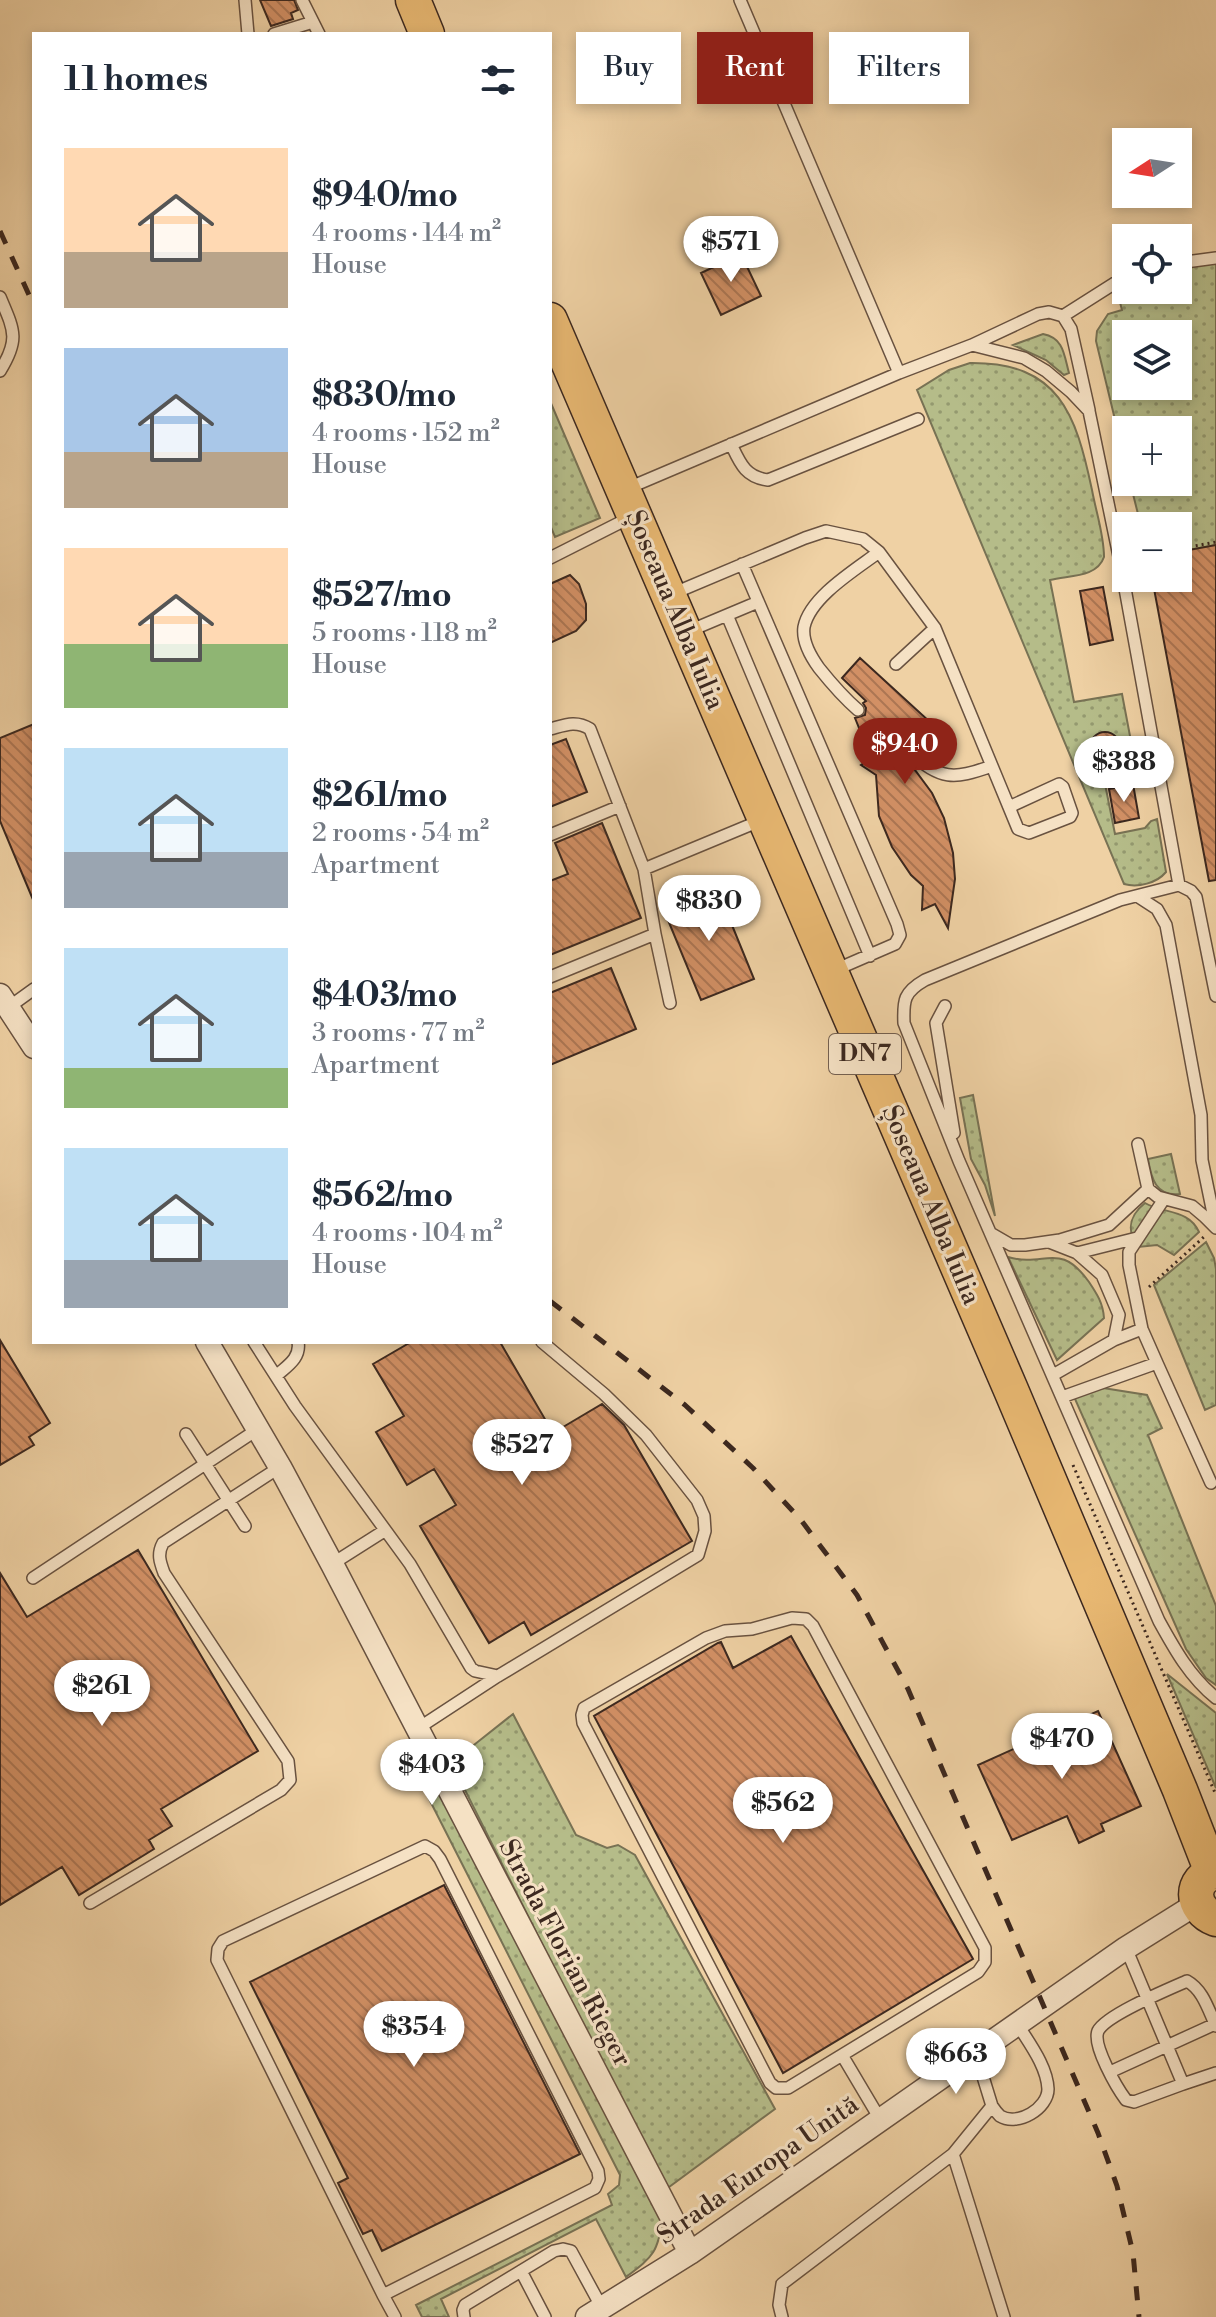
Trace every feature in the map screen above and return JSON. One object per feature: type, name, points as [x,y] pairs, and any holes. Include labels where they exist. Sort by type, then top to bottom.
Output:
[{"type":"main road","points":[[413,0],[426,32]]},
{"type":"main road","name":"Șoseaua Alba Iulia","points":[[552,325],[1214,1872]]},
{"type":"main road","name":"DN7","points":[[1207,1911],[1197,1888],[1205,1875],[1214,1872]]},
{"type":"street","points":[[5,1001],[32,1044]]},
{"type":"street","name":"Strada Florian Rieger","points":[[208,1344],[332,1564],[690,2253]]},
{"type":"street","name":"Strada Europa Unită","points":[[595,2312],[690,2253],[1126,1948],[1207,1911]]},
{"type":"lane","points":[[245,0],[248,32]]},
{"type":"lane","points":[[302,0],[318,32]]},
{"type":"lane","points":[[740,0],[899,373]]},
{"type":"lane","points":[[280,32],[313,22]]},
{"type":"lane","points":[[1192,261],[1216,258]]},
{"type":"lane","points":[[1063,316],[1112,285]]},
{"type":"lane","points":[[0,297],[14,329],[11,353],[0,371]]},
{"type":"lane","points":[[552,557],[628,503],[731,444],[972,345],[1038,314],[1049,312],[1063,316],[1071,329],[1120,561],[1179,885]]},
{"type":"lane","points":[[972,345],[1024,358],[1046,371],[1089,411]]},
{"type":"lane","points":[[731,444],[742,468],[749,475],[768,480],[918,419]]},
{"type":"lane","points":[[668,596],[826,531],[863,539],[879,552],[935,628],[1018,829],[1029,833],[1070,817],[1072,813],[1063,787],[1059,784],[1009,807]]},
{"type":"lane","points":[[858,710],[813,660],[803,630],[821,599],[879,552]]},
{"type":"lane","points":[[742,564],[900,935],[895,944],[830,972]]},
{"type":"lane","points":[[684,633],[758,602]]},
{"type":"lane","points":[[727,615],[870,956]]},
{"type":"lane","points":[[896,664],[935,628]]},
{"type":"lane","points":[[552,728],[572,723],[583,724],[590,729],[644,869],[670,1003]]},
{"type":"lane","points":[[909,752],[947,776],[963,776],[992,766]]},
{"type":"lane","points":[[552,834],[620,806]]},
{"type":"lane","points":[[644,869],[764,819]]},
{"type":"lane","points":[[1216,996],[1196,897],[1179,885],[1120,900],[911,987],[903,1005],[904,1023],[959,1161],[1159,1621],[1181,1660],[1204,1689],[1216,1698]]},
{"type":"lane","points":[[1137,896],[1157,909],[1166,925],[1201,1115],[1202,1160],[1216,1229]]},
{"type":"lane","points":[[552,976],[655,934]]},
{"type":"lane","points":[[5,1001],[32,990]]},
{"type":"lane","points":[[945,1006],[936,1023],[937,1037],[959,1161]]},
{"type":"lane","points":[[1138,1144],[1148,1189],[1158,1197],[1192,1206],[1216,1229]]},
{"type":"lane","points":[[991,1233],[1011,1245],[1060,1240],[1109,1225],[1148,1189]]},
{"type":"lane","points":[[1164,1199],[1129,1252],[1129,1265],[1142,1329],[1211,1483]]},
{"type":"lane","points":[[1077,1253],[1137,1238]]},
{"type":"lane","points":[[1049,1241],[1077,1253],[1102,1275],[1119,1315],[1114,1340]]},
{"type":"lane","points":[[1053,1375],[1114,1340],[1142,1329]]},
{"type":"lane","points":[[255,1344],[410,1564],[471,1668],[498,1676]]},
{"type":"lane","points":[[276,1376],[297,1357],[298,1344]]},
{"type":"lane","points":[[417,1729],[498,1676],[698,1555],[705,1531],[704,1516],[697,1500],[646,1435],[604,1394],[544,1344]]},
{"type":"lane","points":[[1062,1397],[1157,1363]]},
{"type":"lane","points":[[33,1578],[258,1429]]},
{"type":"lane","points":[[186,1434],[245,1526]]},
{"type":"lane","points":[[90,1903],[281,1790],[290,1780],[288,1761],[164,1573],[159,1559],[163,1543],[280,1467]]},
{"type":"lane","points":[[332,1564],[384,1531]]},
{"type":"lane","points":[[792,1618],[806,1619],[813,1626],[985,1948],[985,1962],[978,1972],[842,2055],[788,2088],[776,2088],[770,2083],[583,1723],[582,1715],[584,1708],[706,1638],[725,1631],[752,1629],[792,1618]]},
{"type":"lane","points":[[383,2295],[595,2188],[599,2179],[598,2171],[440,1859],[425,1846],[223,1941],[217,1960],[383,2295],[395,2317]]},
{"type":"lane","points":[[1126,1948],[1183,2084]]},
{"type":"lane","points":[[1110,2072],[1216,2025],[1201,1992],[1187,1981],[1105,2022],[1097,2032],[1097,2042],[1110,2072],[1126,2100],[1134,2102],[1216,2073]]},
{"type":"lane","points":[[976,2054],[992,2106],[1001,2117],[1025,2117],[1043,2105],[1048,2091],[1038,2058],[1018,2025]]},
{"type":"lane","points":[[842,2055],[880,2119]]},
{"type":"lane","points":[[782,2317],[779,2305],[782,2284],[953,2154],[992,2106]]},
{"type":"lane","points":[[953,2154],[1004,2317]]},
{"type":"lane","points":[[464,2317],[465,2305],[554,2251],[563,2249],[571,2251],[595,2312]]},
{"type":"lane","points":[[521,2271],[545,2317]]},
{"type":"path","points":[[1192,546],[1216,542]]},
{"type":"path","points":[[1073,1465],[1216,1795]]},
{"type":"green space","points":[[1216,258],[1216,545],[1192,549],[1192,512],[1138,512],[1134,496],[1192,496],[1192,416],[1114,416],[1096,341],[1097,331],[1108,314],[1122,310],[1120,304],[1192,304],[1192,261]]},
{"type":"green space","points":[[1043,334],[1059,343],[1069,373],[1064,375],[1046,360],[1013,345]]},
{"type":"green space","points":[[970,363],[1000,365],[1024,372],[1043,383],[1070,416],[1079,438],[1100,524],[1104,557],[1089,572],[1050,580],[1074,702],[1122,694],[1134,757],[1132,766],[1103,774],[1115,834],[1145,828],[1157,819],[1166,872],[1147,884],[1124,884],[917,390],[949,370]]},
{"type":"green space","points":[[552,406],[600,518],[555,537],[552,530]]},
{"type":"green space","points":[[973,1095],[995,1216],[985,1185],[971,1159],[960,1098]]},
{"type":"green space","points":[[1171,1154],[1180,1194],[1160,1189],[1149,1166],[1148,1159]]},
{"type":"green space","points":[[1145,1203],[1189,1219],[1199,1232],[1174,1255],[1157,1245],[1138,1247],[1131,1224],[1135,1213]]},
{"type":"green space","points":[[1206,1242],[1216,1269],[1216,1405],[1205,1410],[1154,1285]]},
{"type":"green space","points":[[1008,1257],[1021,1260],[1052,1258],[1069,1262],[1089,1282],[1099,1299],[1104,1318],[1057,1360]]},
{"type":"green space","points":[[1103,1388],[1147,1395],[1162,1428],[1148,1435],[1216,1606],[1216,1685],[1206,1678],[1186,1649],[1075,1399],[1080,1393]]},
{"type":"green space","points":[[1167,1674],[1216,1713],[1216,1788]]},
{"type":"green space","points":[[513,1714],[576,1835],[607,1848],[618,1845],[635,1855],[775,2109],[665,2190],[460,1780],[465,1752]]},
{"type":"green space","points":[[433,1778],[663,2217],[653,2252],[626,2277],[596,2219],[441,2299],[449,2317],[422,2317],[416,2305],[612,2205],[608,2194],[619,2185],[620,2175],[422,1785]]},
{"type":"building","points":[[260,0],[294,0],[298,10],[291,13],[293,19],[271,26]]},
{"type":"building","points":[[741,254],[761,296],[721,315],[701,273]]},
{"type":"building","points":[[1216,545],[1216,880],[1209,881],[1155,592],[1192,592],[1192,549]]},
{"type":"building","points":[[570,575],[579,584],[586,604],[586,620],[576,631],[552,642],[552,583]]},
{"type":"building","points":[[1103,587],[1113,640],[1090,645],[1080,591]]},
{"type":"building","points":[[860,658],[942,733],[924,753],[910,744],[903,746],[901,751],[903,758],[932,793],[944,818],[953,853],[955,879],[948,928],[935,904],[922,910],[923,886],[911,875],[892,847],[879,816],[876,775],[861,765],[871,758],[855,718],[865,715],[863,703],[866,701],[842,678]]},
{"type":"building","points":[[32,725],[32,897],[0,821],[0,738]]},
{"type":"building","points":[[1105,732],[1116,736],[1120,747],[1116,758],[1105,762],[1094,758],[1090,747],[1094,736]]},
{"type":"building","points":[[566,739],[587,792],[552,806],[552,744]]},
{"type":"building","points":[[1133,784],[1139,818],[1115,823],[1109,789]]},
{"type":"building","points":[[602,823],[641,918],[552,954],[552,880],[568,874],[555,843]]},
{"type":"building","points":[[716,886],[754,979],[701,1000],[663,908]]},
{"type":"building","points":[[611,968],[636,1029],[552,1064],[552,992]]},
{"type":"building","points":[[0,1340],[50,1423],[29,1437],[34,1445],[0,1465]]},
{"type":"building","points":[[408,1344],[501,1344],[553,1433],[602,1404],[624,1425],[692,1541],[531,1635],[524,1622],[489,1643],[420,1526],[456,1505],[434,1469],[407,1485],[376,1432],[404,1416],[373,1364]]},
{"type":"building","points":[[138,1550],[258,1751],[161,1809],[172,1826],[149,1840],[154,1849],[79,1895],[62,1867],[0,1905],[0,1573],[27,1617]]},
{"type":"building","points":[[791,1636],[973,1959],[783,2073],[594,1716],[718,1643],[721,1642],[733,1668]]},
{"type":"building","points":[[1098,1711],[1141,1806],[1101,1824],[1104,1831],[1079,1843],[1067,1816],[1012,1840],[978,1765]]},
{"type":"building","points":[[444,1885],[580,2154],[382,2251],[372,2230],[363,2234],[338,2183],[348,2178],[250,1982]]},
{"type":"railway","points":[[0,231],[32,302]]},
{"type":"railway","points":[[552,1303],[685,1405],[753,1468],[801,1520],[857,1595],[908,1689],[1098,2133],[1117,2186],[1133,2253],[1139,2317]]}]
